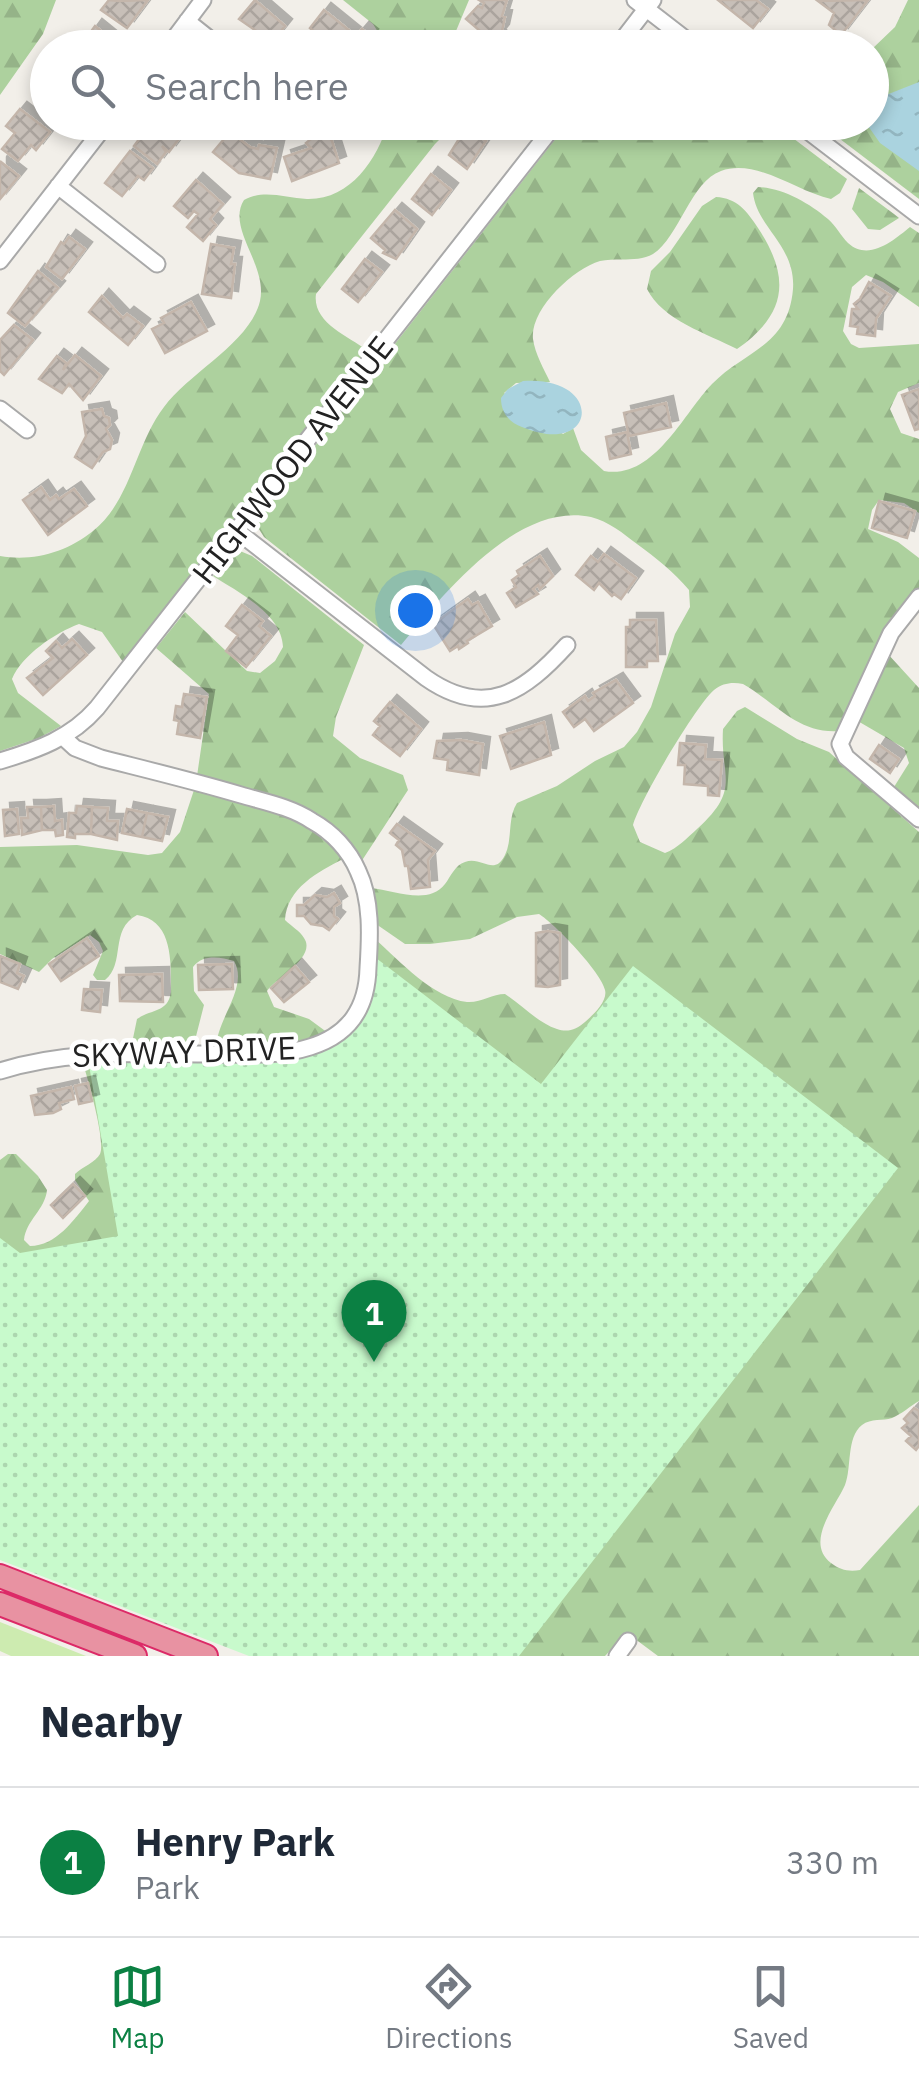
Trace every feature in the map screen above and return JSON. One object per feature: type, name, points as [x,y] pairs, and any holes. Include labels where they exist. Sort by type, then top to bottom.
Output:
[{"type":"highway","points":[[0,1576],[206,1656]]},
{"type":"highway","points":[[0,1604],[135,1656]]},
{"type":"street","points":[[180,30],[203,0]]},
{"type":"street","points":[[628,30],[645,3],[676,30]]},
{"type":"street","points":[[187,21],[198,30]]},
{"type":"street","points":[[0,261],[94,140]]},
{"type":"street","name":"HIGHWOOD AVENUE","points":[[0,761],[63,737],[106,698],[543,140]]},
{"type":"street","points":[[820,140],[919,216]]},
{"type":"street","points":[[58,186],[157,264]]},
{"type":"street","points":[[0,409],[27,430]]},
{"type":"street","points":[[237,530],[426,678],[453,693],[482,698],[513,691],[538,676],[566,645]]},
{"type":"street","points":[[919,597],[891,634],[840,744],[846,757],[919,819]]},
{"type":"street","name":"SKYWAY DRIVE","points":[[0,1071],[33,1061],[82,1054],[301,1050],[346,1028],[362,1008],[366,994],[369,917],[364,888],[348,854],[323,828],[281,806],[101,758],[75,748],[63,737]]},
{"type":"street","points":[[617,1656],[628,1641]]},
{"type":"green space","points":[[0,0],[56,0],[45,30],[30,30],[30,52],[0,95]]},
{"type":"green space","points":[[343,0],[469,0],[456,30],[377,30]]},
{"type":"green space","points":[[908,0],[919,0],[919,199],[841,140],[889,140],[889,33]]},
{"type":"green space","points":[[381,140],[439,140],[316,294],[319,313],[325,320],[367,350],[123,662],[102,632],[79,624],[31,653],[12,679],[18,693],[61,726],[0,751],[0,556],[25,558],[49,554],[72,545],[106,519],[125,489],[164,407],[232,344],[254,316],[261,287],[240,223],[244,200],[267,195],[322,198],[336,193],[360,175]]},
{"type":"green space","points":[[555,140],[795,140],[847,179],[840,193],[831,199],[763,172],[735,168],[721,171],[701,186],[653,254],[589,265],[555,292],[538,315],[533,339],[550,382],[516,383],[504,393],[563,434],[573,428],[581,450],[604,471],[622,471],[652,455],[712,384],[763,346],[783,324],[793,289],[792,274],[783,249],[756,205],[753,193],[758,187],[786,193],[813,207],[856,248],[881,247],[910,227],[919,233],[919,307],[866,275],[852,287],[843,331],[851,344],[859,348],[919,344],[919,383],[898,392],[890,409],[901,433],[919,439],[919,513],[904,503],[879,500],[868,529],[898,542],[919,558],[919,589],[902,607],[839,731],[811,728],[743,684],[721,686],[705,700],[682,734],[633,825],[640,842],[665,853],[711,815],[720,803],[726,782],[723,729],[745,707],[797,739],[829,752],[919,832],[919,1401],[896,1416],[869,1421],[857,1431],[845,1485],[824,1524],[821,1545],[823,1554],[834,1565],[860,1570],[919,1505],[919,1656],[658,1656],[627,1633],[605,1656],[283,1656],[0,1546],[0,1160],[16,1154],[47,1190],[24,1240],[30,1246],[39,1245],[64,1231],[89,1201],[75,1174],[98,1157],[101,1147],[82,1060],[273,1059],[359,1023],[374,991],[376,940],[442,994],[467,1002],[505,994],[543,1023],[561,1030],[572,1030],[582,1024],[604,999],[605,990],[596,972],[539,914],[517,917],[470,939],[405,944],[376,924],[371,888],[410,895],[430,894],[438,891],[462,863],[496,865],[505,855],[517,803],[557,786],[624,747],[651,707],[675,634],[690,607],[689,590],[658,560],[610,525],[591,517],[563,516],[536,523],[484,556],[401,645],[264,537],[257,526],[264,511]]},
{"type":"green space","points":[[859,188],[899,218],[880,230],[868,229],[852,209]]},
{"type":"green space","points":[[716,197],[736,203],[750,216],[769,246],[779,279],[774,309],[754,336],[737,349],[674,318],[647,289],[651,271],[670,252],[702,206]]},
{"type":"green space","points":[[240,551],[252,556],[364,645],[336,717],[333,736],[360,758],[403,775],[408,790],[361,862],[340,834],[197,776],[209,694],[156,648],[185,612],[247,671],[260,673],[275,661],[283,647],[275,624],[257,605],[213,576],[229,555]]},
{"type":"green space","points":[[887,653],[919,688],[919,808],[894,787],[909,763],[904,748],[856,720]]},
{"type":"green space","points":[[195,787],[295,820],[329,843],[343,859],[314,876],[291,899],[285,920],[307,945],[294,967],[267,991],[274,1007],[309,1019],[328,1033],[283,1046],[216,1048],[238,971],[234,961],[212,958],[193,967],[194,991],[204,1005],[193,1048],[131,1048],[137,1019],[163,1007],[171,992],[170,956],[164,934],[158,925],[137,915],[123,929],[115,965],[105,980],[97,980],[93,975],[103,951],[90,935],[39,972],[0,954],[0,847],[77,845],[148,855],[162,853],[180,832]]},
{"type":"green space","points":[[376,958],[541,1084],[633,966],[898,1168],[519,1656],[249,1656],[0,1560],[0,1238],[20,1253],[118,1236],[88,1059],[241,1060],[354,1028],[372,999]]},
{"type":"green space","points":[[0,1622],[86,1656],[11,1656],[0,1651]]},
{"type":"water","points":[[919,82],[919,171],[878,140],[889,140],[889,94]]},
{"type":"water","points":[[523,381],[550,383],[568,390],[579,401],[582,414],[577,425],[566,432],[547,434],[510,420],[501,398]]},
{"type":"building","points":[[109,0],[148,0],[127,28],[101,10]]},
{"type":"building","points":[[255,0],[285,26],[282,30],[255,30],[239,19]]},
{"type":"building","points":[[479,0],[507,0],[502,30],[479,30],[466,19],[484,3]]},
{"type":"building","points":[[718,0],[756,0],[768,9],[753,28]]},
{"type":"building","points":[[868,0],[845,30],[829,25],[834,13],[818,1]]},
{"type":"building","points":[[324,10],[349,30],[312,30]]},
{"type":"building","points":[[20,109],[30,117],[30,140],[44,140],[36,150],[31,145],[18,161],[2,149],[15,133],[6,126]]},
{"type":"building","points":[[138,140],[178,140],[169,152],[162,146],[166,152],[157,164],[134,146]]},
{"type":"building","points":[[223,140],[241,140],[258,149],[259,145],[277,148],[270,179],[239,173],[213,152]]},
{"type":"building","points":[[331,140],[339,163],[292,181],[284,157],[311,148],[306,143]]},
{"type":"building","points":[[458,140],[486,141],[467,169],[449,155]]},
{"type":"building","points":[[130,151],[153,168],[144,180],[138,176],[122,196],[105,183]]},
{"type":"building","points":[[0,164],[19,176],[0,199]]},
{"type":"building","points":[[431,174],[451,190],[432,215],[412,199]]},
{"type":"building","points":[[196,180],[223,204],[210,219],[216,225],[203,241],[187,227],[198,214],[194,211],[188,218],[174,206]]},
{"type":"building","points":[[395,210],[417,229],[396,259],[383,253],[385,250],[371,238]]},
{"type":"building","points":[[69,237],[85,249],[62,279],[46,267],[61,242],[64,244]]},
{"type":"building","points":[[211,244],[234,248],[231,298],[202,294]]},
{"type":"building","points":[[365,259],[382,272],[358,302],[342,289]]},
{"type":"building","points":[[38,271],[58,288],[25,326],[8,313]]},
{"type":"building","points":[[869,282],[891,296],[876,319],[875,336],[857,334],[858,327],[850,326],[852,309],[858,309],[854,304]]},
{"type":"building","points":[[102,296],[123,318],[127,314],[143,326],[128,345],[89,312]]},
{"type":"building","points":[[191,302],[207,331],[165,353],[152,329],[164,323],[161,318]]},
{"type":"building","points":[[14,325],[33,340],[4,375],[0,371],[0,340]]},
{"type":"building","points":[[75,355],[101,376],[83,400],[69,384],[62,393],[39,379],[57,356],[66,363],[63,370]]},
{"type":"building","points":[[919,389],[919,429],[915,430],[902,395]]},
{"type":"building","points":[[666,403],[671,427],[629,436],[624,413]]},
{"type":"building","points":[[102,409],[109,418],[106,429],[112,440],[110,449],[103,452],[92,468],[75,457],[86,436],[82,412]]},
{"type":"building","points":[[627,432],[631,454],[610,459],[606,437]]},
{"type":"building","points":[[41,487],[50,500],[74,489],[87,506],[48,535],[23,500]]},
{"type":"building","points":[[879,501],[915,511],[907,538],[872,528]]},
{"type":"building","points":[[604,554],[636,578],[621,599],[599,583],[594,590],[576,575],[591,556],[598,562]]},
{"type":"building","points":[[540,556],[553,576],[540,589],[538,585],[533,589],[538,594],[516,607],[507,593],[516,587],[512,580],[519,575],[517,571]]},
{"type":"building","points":[[468,599],[472,605],[478,602],[492,626],[450,651],[433,624]]},
{"type":"building","points":[[242,605],[263,621],[259,626],[271,636],[246,667],[226,651],[238,635],[226,626]]},
{"type":"building","points":[[630,620],[656,620],[658,661],[647,661],[647,667],[626,667],[626,627],[630,627]]},
{"type":"building","points":[[72,639],[87,655],[43,695],[27,678],[53,658],[46,651],[56,641],[62,648]]},
{"type":"building","points":[[616,680],[633,703],[594,731],[585,719],[574,727],[563,712],[585,696],[588,701],[595,696],[593,693]]},
{"type":"building","points":[[184,694],[207,697],[200,738],[177,734],[176,706],[182,707]]},
{"type":"building","points":[[390,702],[421,729],[400,756],[373,735],[380,726],[374,721]]},
{"type":"building","points":[[544,722],[551,755],[511,769],[500,736]]},
{"type":"building","points":[[437,741],[483,744],[479,775],[447,770],[448,760],[434,758]]},
{"type":"building","points":[[680,743],[706,745],[705,759],[722,760],[719,796],[708,795],[708,786],[684,784],[685,765],[678,765]]},
{"type":"building","points":[[879,745],[899,759],[890,773],[870,759]]},
{"type":"building","points":[[54,806],[55,821],[62,820],[63,835],[56,836],[55,830],[42,830],[41,807]]},
{"type":"building","points":[[77,806],[92,807],[91,834],[67,837],[69,813],[76,813]]},
{"type":"building","points":[[27,807],[41,807],[42,830],[22,835],[21,818],[28,818]]},
{"type":"building","points":[[92,807],[108,808],[107,821],[118,821],[117,840],[91,834]]},
{"type":"building","points":[[17,809],[19,834],[5,836],[3,810]]},
{"type":"building","points":[[127,809],[147,813],[142,837],[122,833]]},
{"type":"building","points":[[147,813],[168,817],[162,841],[142,837]]},
{"type":"building","points":[[397,824],[435,851],[428,860],[430,887],[411,889],[408,866],[396,845],[399,840],[390,833]]},
{"type":"building","points":[[334,893],[340,903],[334,907],[338,919],[329,930],[297,916],[297,905],[304,905],[315,895],[327,897]]},
{"type":"building","points":[[536,933],[560,933],[560,985],[536,986]]},
{"type":"building","points":[[87,938],[99,956],[61,981],[49,964]]},
{"type":"building","points":[[0,956],[20,964],[17,973],[24,976],[18,989],[0,982]]},
{"type":"building","points":[[232,964],[233,989],[199,990],[198,965]]},
{"type":"building","points":[[295,966],[309,982],[284,1002],[271,988]]},
{"type":"building","points":[[162,974],[163,1002],[120,1001],[119,975]]},
{"type":"building","points":[[84,989],[102,990],[100,1012],[82,1010]]},
{"type":"building","points":[[88,1083],[92,1101],[79,1104],[75,1086]]},
{"type":"building","points":[[71,1087],[74,1099],[59,1103],[61,1109],[53,1113],[35,1115],[31,1096]]},
{"type":"building","points":[[73,1184],[85,1196],[63,1218],[51,1205]]},
{"type":"building","points":[[914,1408],[919,1411],[916,1450],[906,1441],[911,1436],[902,1428]]},
{"type":"place","name":"Henry Park","points":[[374,1362]]}]
